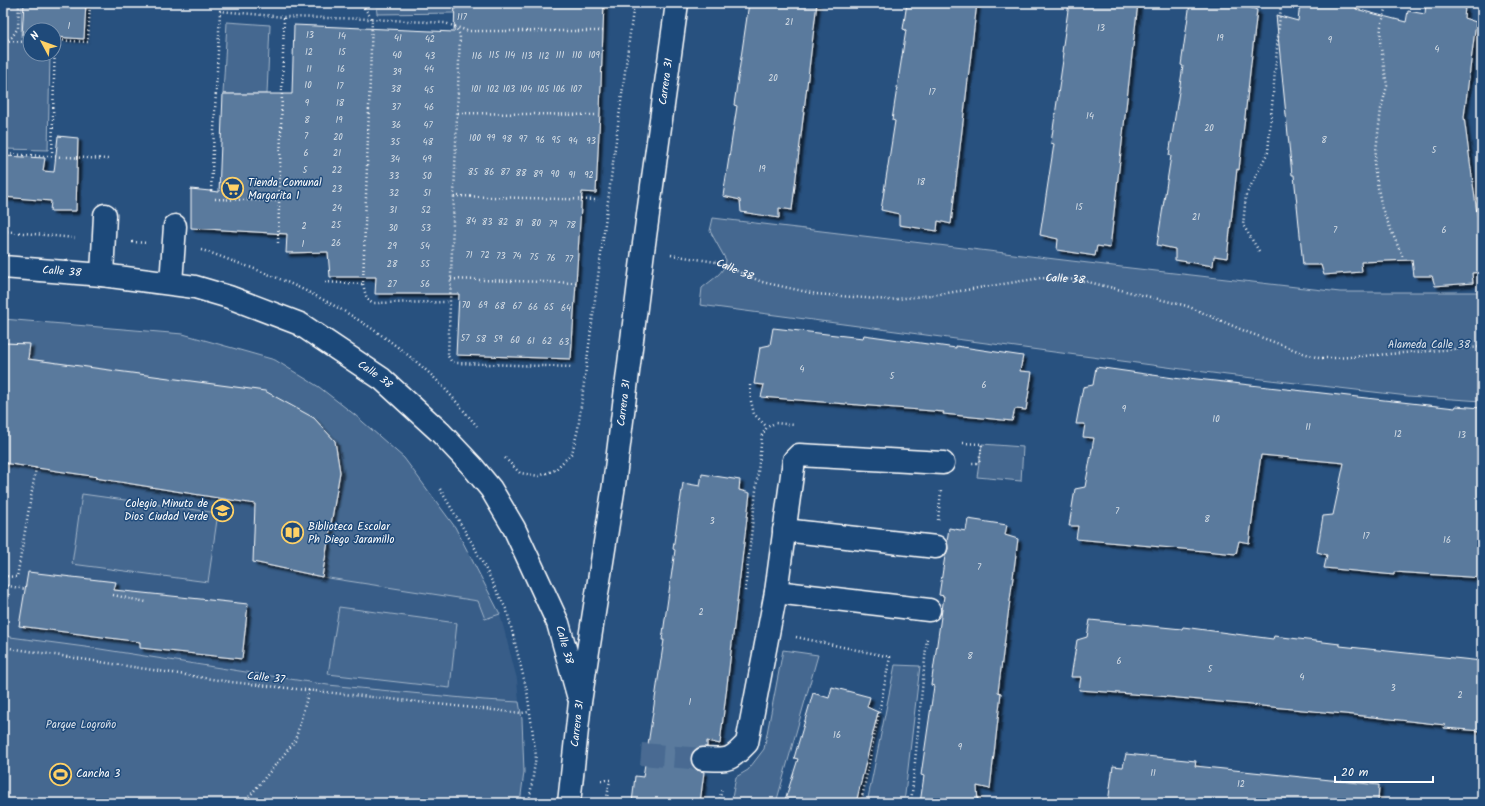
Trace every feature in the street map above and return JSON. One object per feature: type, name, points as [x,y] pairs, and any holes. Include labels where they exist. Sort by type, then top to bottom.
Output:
[{"type":"street","name":"Carrera 31","points":[[569,803],[580,702],[614,485],[643,251],[678,3]]},
{"type":"street","points":[[102,275],[105,215]]},
{"type":"street","points":[[171,283],[174,235]]},
{"type":"street","name":"Calle 38","points":[[3,267],[102,275],[171,283],[195,287],[229,297],[300,324],[382,379],[440,432],[491,489],[514,528],[558,623],[580,702]]},
{"type":"street","points":[[703,759],[727,760],[737,754],[747,743],[776,592],[794,460],[799,455],[943,463]]},
{"type":"street","points":[[784,530],[936,547]]},
{"type":"street","points":[[776,592],[930,610]]},
{"type":"path","points":[[3,41],[12,37],[18,28],[19,3]]},
{"type":"path","points":[[62,40],[88,42],[90,3]]},
{"type":"path","points":[[361,3],[372,19],[363,284],[366,298],[372,303],[450,302]]},
{"type":"path","points":[[501,454],[520,473],[539,476],[555,470],[572,453],[578,430],[634,3]]},
{"type":"path","points":[[1259,252],[1243,225],[1246,195],[1268,152],[1280,3]]},
{"type":"path","points":[[1388,3],[1381,26],[1380,41],[1387,86],[1381,109],[1374,166],[1382,209],[1403,258]]},
{"type":"path","points":[[211,191],[220,11],[284,17],[372,19],[445,23],[468,31],[604,31]]},
{"type":"path","points":[[278,244],[284,17]]},
{"type":"path","points":[[455,26],[460,35],[448,356],[451,361],[456,363],[573,367]]},
{"type":"path","points":[[3,41],[22,42]]},
{"type":"path","points":[[52,156],[54,62]]},
{"type":"path","points":[[458,113],[595,116]]},
{"type":"path","points":[[3,154],[109,159]]},
{"type":"path","points":[[454,196],[598,200]]},
{"type":"path","points":[[215,199],[279,201]]},
{"type":"path","points":[[3,231],[104,241],[174,235],[204,251],[271,274],[357,318],[392,342],[430,373],[481,432]]},
{"type":"path","name":"Calle 38","points":[[643,251],[716,262],[762,282],[816,294],[889,300],[947,293],[1041,278],[1080,280],[1188,306],[1247,332],[1319,358],[1430,352],[1482,347]]},
{"type":"path","points":[[451,279],[576,283]]},
{"type":"path","points":[[325,282],[363,284]]},
{"type":"path","points":[[750,385],[754,414],[767,427]]},
{"type":"path","points":[[3,576],[17,577],[36,468]]},
{"type":"path","points":[[440,489],[475,548],[507,611],[528,691],[529,712],[536,756],[529,803]]},
{"type":"path","points":[[3,585],[25,589]]},
{"type":"path","points":[[3,622],[9,594]]},
{"type":"path","points":[[113,595],[146,602]]},
{"type":"path","points":[[790,636],[890,657],[862,803]]},
{"type":"path","name":"Calle 37","points":[[3,648],[231,682],[521,713],[529,712]]},
{"type":"path","points":[[244,803],[295,740],[309,690]]},
{"type":"shaded area","name":"Colegio Minuto de Dios Ciudad Verde","points":[[3,319],[183,334],[275,360],[319,387],[355,415],[404,458],[455,527],[500,614],[517,679],[519,702],[450,699],[328,685],[138,655],[3,636]]},
{"type":"green space","points":[[3,3],[22,3],[22,62],[50,62],[48,150],[3,149]]},
{"type":"green space","points":[[376,3],[455,3],[455,13],[377,14]]},
{"type":"green space","points":[[227,22],[270,25],[267,94],[223,94]]},
{"type":"green space","name":"Alameda Calle 38","points":[[713,218],[1340,292],[1482,292],[1482,401],[1408,396],[1227,375],[700,305],[702,288],[721,272],[726,260],[710,231]]},
{"type":"green space","points":[[3,319],[183,334],[275,360],[319,387],[355,415],[404,458],[455,527],[500,614],[485,619],[478,601],[322,577],[340,472],[335,441],[314,418],[56,363],[28,359],[29,344],[3,343]]},
{"type":"green space","points":[[982,444],[1023,447],[1021,481],[977,477]]},
{"type":"green space","points":[[82,494],[218,513],[208,582],[72,564]]},
{"type":"green space","points":[[339,607],[457,623],[450,688],[328,674]]},
{"type":"green space","name":"Parque Logroño","points":[[3,636],[100,649],[328,685],[519,702],[522,719],[524,772],[520,803],[3,803]]},
{"type":"green space","points":[[783,650],[818,655],[776,803],[731,803],[736,777],[748,770],[764,749]]},
{"type":"green space","points":[[895,665],[920,666],[904,803],[867,803]]},
{"type":"building","points":[[24,3],[86,3],[84,39],[62,38],[62,22],[23,22]]},
{"type":"building","points":[[455,3],[604,3],[596,193],[582,192],[571,359],[456,355],[459,294],[375,294],[376,277],[330,277],[328,252],[286,253],[287,234],[191,228],[191,189],[219,192],[223,94],[292,94],[294,25],[454,32]]},
{"type":"building","points":[[749,3],[817,3],[792,210],[779,208],[779,218],[741,212],[740,200],[723,196],[737,106],[734,105]]},
{"type":"building","points":[[907,3],[977,3],[951,224],[938,221],[937,231],[899,225],[899,214],[881,210],[895,121],[892,120],[906,30],[903,29]]},
{"type":"building","points":[[1069,3],[1138,3],[1110,248],[1097,246],[1095,256],[1057,250],[1058,239],[1040,235],[1054,144],[1051,143],[1064,53],[1062,52]]},
{"type":"building","points":[[1190,3],[1246,3],[1246,6],[1257,10],[1239,170],[1237,169],[1227,258],[1214,256],[1213,266],[1175,260],[1175,249],[1157,245],[1171,156],[1169,155],[1183,66],[1181,65]]},
{"type":"building","points":[[1300,3],[1356,3],[1356,9],[1406,22],[1408,11],[1425,14],[1426,3],[1434,3],[1465,7],[1464,18],[1476,22],[1464,117],[1482,250],[1482,272],[1472,273],[1473,283],[1435,286],[1432,276],[1414,276],[1412,260],[1361,262],[1362,272],[1324,275],[1321,265],[1303,265],[1294,175],[1292,175],[1276,15],[1298,21]]},
{"type":"building","points":[[58,136],[78,138],[76,211],[50,211],[51,201],[3,197],[3,156],[45,158],[43,171],[54,172]]},
{"type":"building","points":[[773,328],[863,338],[864,335],[1023,356],[1020,371],[1032,372],[1026,410],[1015,409],[1012,421],[943,414],[944,412],[761,397],[764,385],[754,384],[760,347],[770,345]]},
{"type":"building","points":[[3,343],[30,344],[28,359],[265,391],[314,418],[335,441],[340,472],[322,577],[253,562],[255,504],[95,478],[98,477],[3,463]]},
{"type":"building","points":[[1096,367],[1188,380],[1188,378],[1455,408],[1456,406],[1482,408],[1482,578],[1394,572],[1394,575],[1324,568],[1327,555],[1317,552],[1323,516],[1333,515],[1344,463],[1261,455],[1249,543],[1239,541],[1236,554],[1076,539],[1078,526],[1069,526],[1075,489],[1085,487],[1094,438],[1083,437],[1085,424],[1076,424],[1083,387],[1093,385]]},
{"type":"building","points":[[702,474],[740,480],[739,490],[750,493],[720,744],[707,741],[707,747],[698,748],[692,753],[692,765],[697,770],[704,772],[700,803],[632,803],[635,776],[643,777],[664,640],[662,640],[683,483],[700,486]]},
{"type":"building","points":[[968,519],[1007,525],[1005,535],[1018,539],[998,692],[1001,693],[990,789],[977,786],[978,803],[920,803],[924,776],[921,775],[934,686],[931,685],[944,596],[939,595],[945,556],[948,549],[947,541],[949,528],[966,531]]},
{"type":"building","points":[[28,572],[116,582],[114,590],[248,604],[242,659],[140,648],[140,642],[19,626]]},
{"type":"building","points":[[1090,620],[1182,629],[1183,627],[1273,639],[1274,636],[1340,644],[1340,646],[1482,661],[1482,731],[1444,728],[1445,725],[1354,715],[1079,690],[1081,677],[1071,677],[1077,640],[1087,637]]},
{"type":"building","points":[[832,687],[870,697],[867,707],[878,712],[856,803],[784,803],[798,759],[794,758],[813,693],[829,698]]},
{"type":"building","points":[[1126,754],[1196,761],[1195,766],[1379,785],[1378,803],[1108,803],[1113,766],[1123,767]]},
{"type":"tunnel","points":[[641,754],[703,759]]},
{"type":"place","name":"Tienda Comunal Margarita 1","points":[[233,189]]},
{"type":"place","name":"Colegio Minuto de Dios Ciudad Verde","points":[[223,510]]},
{"type":"place","name":"Biblioteca Escolar Ph Diego Jaramillo","points":[[292,533]]},
{"type":"place","name":"Cancha 3","points":[[61,774]]}]
